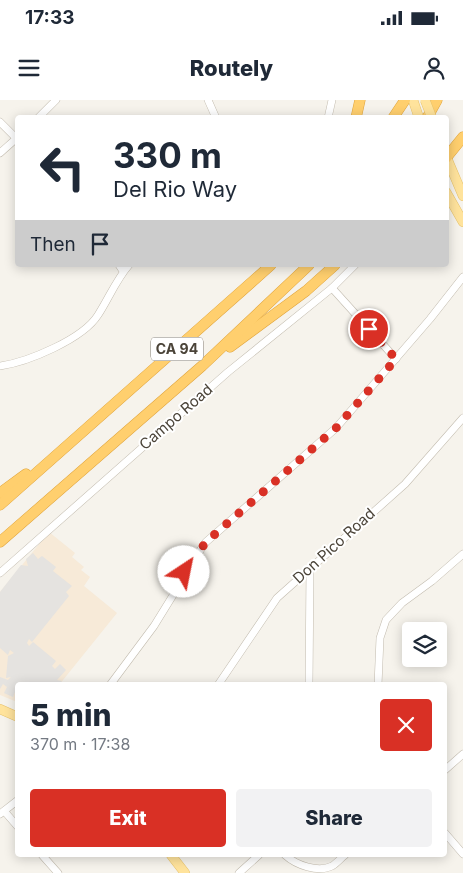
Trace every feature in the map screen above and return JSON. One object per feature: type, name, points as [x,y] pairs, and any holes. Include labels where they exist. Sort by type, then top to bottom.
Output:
[{"type":"highway","points":[[357,115],[360,100]]},
{"type":"highway","points":[[395,115],[405,100]]},
{"type":"highway","points":[[429,115],[437,100]]},
{"type":"highway","points":[[449,153],[463,137]]},
{"type":"highway","name":"CA 94","points":[[0,505],[269,267]]},
{"type":"highway","name":"CA 94","points":[[0,542],[202,366],[307,267]]},
{"type":"highway","points":[[202,366],[285,307],[333,267]]},
{"type":"highway","points":[[0,493],[84,432]]},
{"type":"highway","points":[[0,547],[76,476]]},
{"type":"main road","points":[[413,100],[419,115]]},
{"type":"main road","points":[[425,100],[431,115]]},
{"type":"main road","points":[[449,164],[463,196]]},
{"type":"main road","points":[[449,197],[463,222]]},
{"type":"main road","points":[[0,708],[15,716]]},
{"type":"main road","points":[[173,857],[185,873]]},
{"type":"street","points":[[41,115],[56,100]]},
{"type":"street","points":[[208,100],[215,115]]},
{"type":"street","points":[[329,115],[332,100]]},
{"type":"street","points":[[0,122],[15,136]]},
{"type":"street","points":[[0,153],[15,138]]},
{"type":"street","name":"Campo Road","points":[[0,573],[228,372],[332,288],[354,267]]},
{"type":"street","points":[[0,366],[61,344],[83,331],[98,316],[121,268]]},
{"type":"street","points":[[112,682],[154,626],[176,592],[184,572],[206,542],[336,428],[396,359],[463,277]]},
{"type":"street","points":[[332,288],[396,359]]},
{"type":"street","name":"Don Pico Road","points":[[220,682],[277,598],[405,484],[463,418]]},
{"type":"street","points":[[378,682],[380,638],[386,620],[402,603],[432,581],[463,554]]},
{"type":"street","points":[[309,682],[310,568]]},
{"type":"street","points":[[447,768],[463,754]]},
{"type":"street","points":[[15,802],[2,813],[15,824]]},
{"type":"street","points":[[447,836],[463,854]]},
{"type":"street","points":[[44,857],[58,873]]},
{"type":"street","points":[[239,873],[257,857]]},
{"type":"street","points":[[288,857],[299,864],[318,868],[331,866],[342,857]]},
{"type":"shaded area","points":[[49,532],[75,553],[72,557],[84,567],[81,570],[90,577],[84,586],[117,613],[61,682],[15,682],[15,701],[0,695],[0,592]]},
{"type":"shaded area","points":[[33,553],[38,559],[42,556],[56,567],[53,571],[72,586],[66,592],[69,596],[32,642],[29,639],[27,643],[29,646],[33,642],[56,661],[52,666],[55,669],[60,664],[66,670],[57,680],[61,682],[15,682],[13,697],[4,693],[7,687],[3,684],[0,689],[0,677],[8,680],[11,677],[6,678],[8,656],[14,653],[10,650],[8,655],[0,648],[0,592],[21,565],[28,566],[26,559]]},
{"type":"route","points":[[184,572],[206,542],[336,428],[396,359],[369,329]]}]
